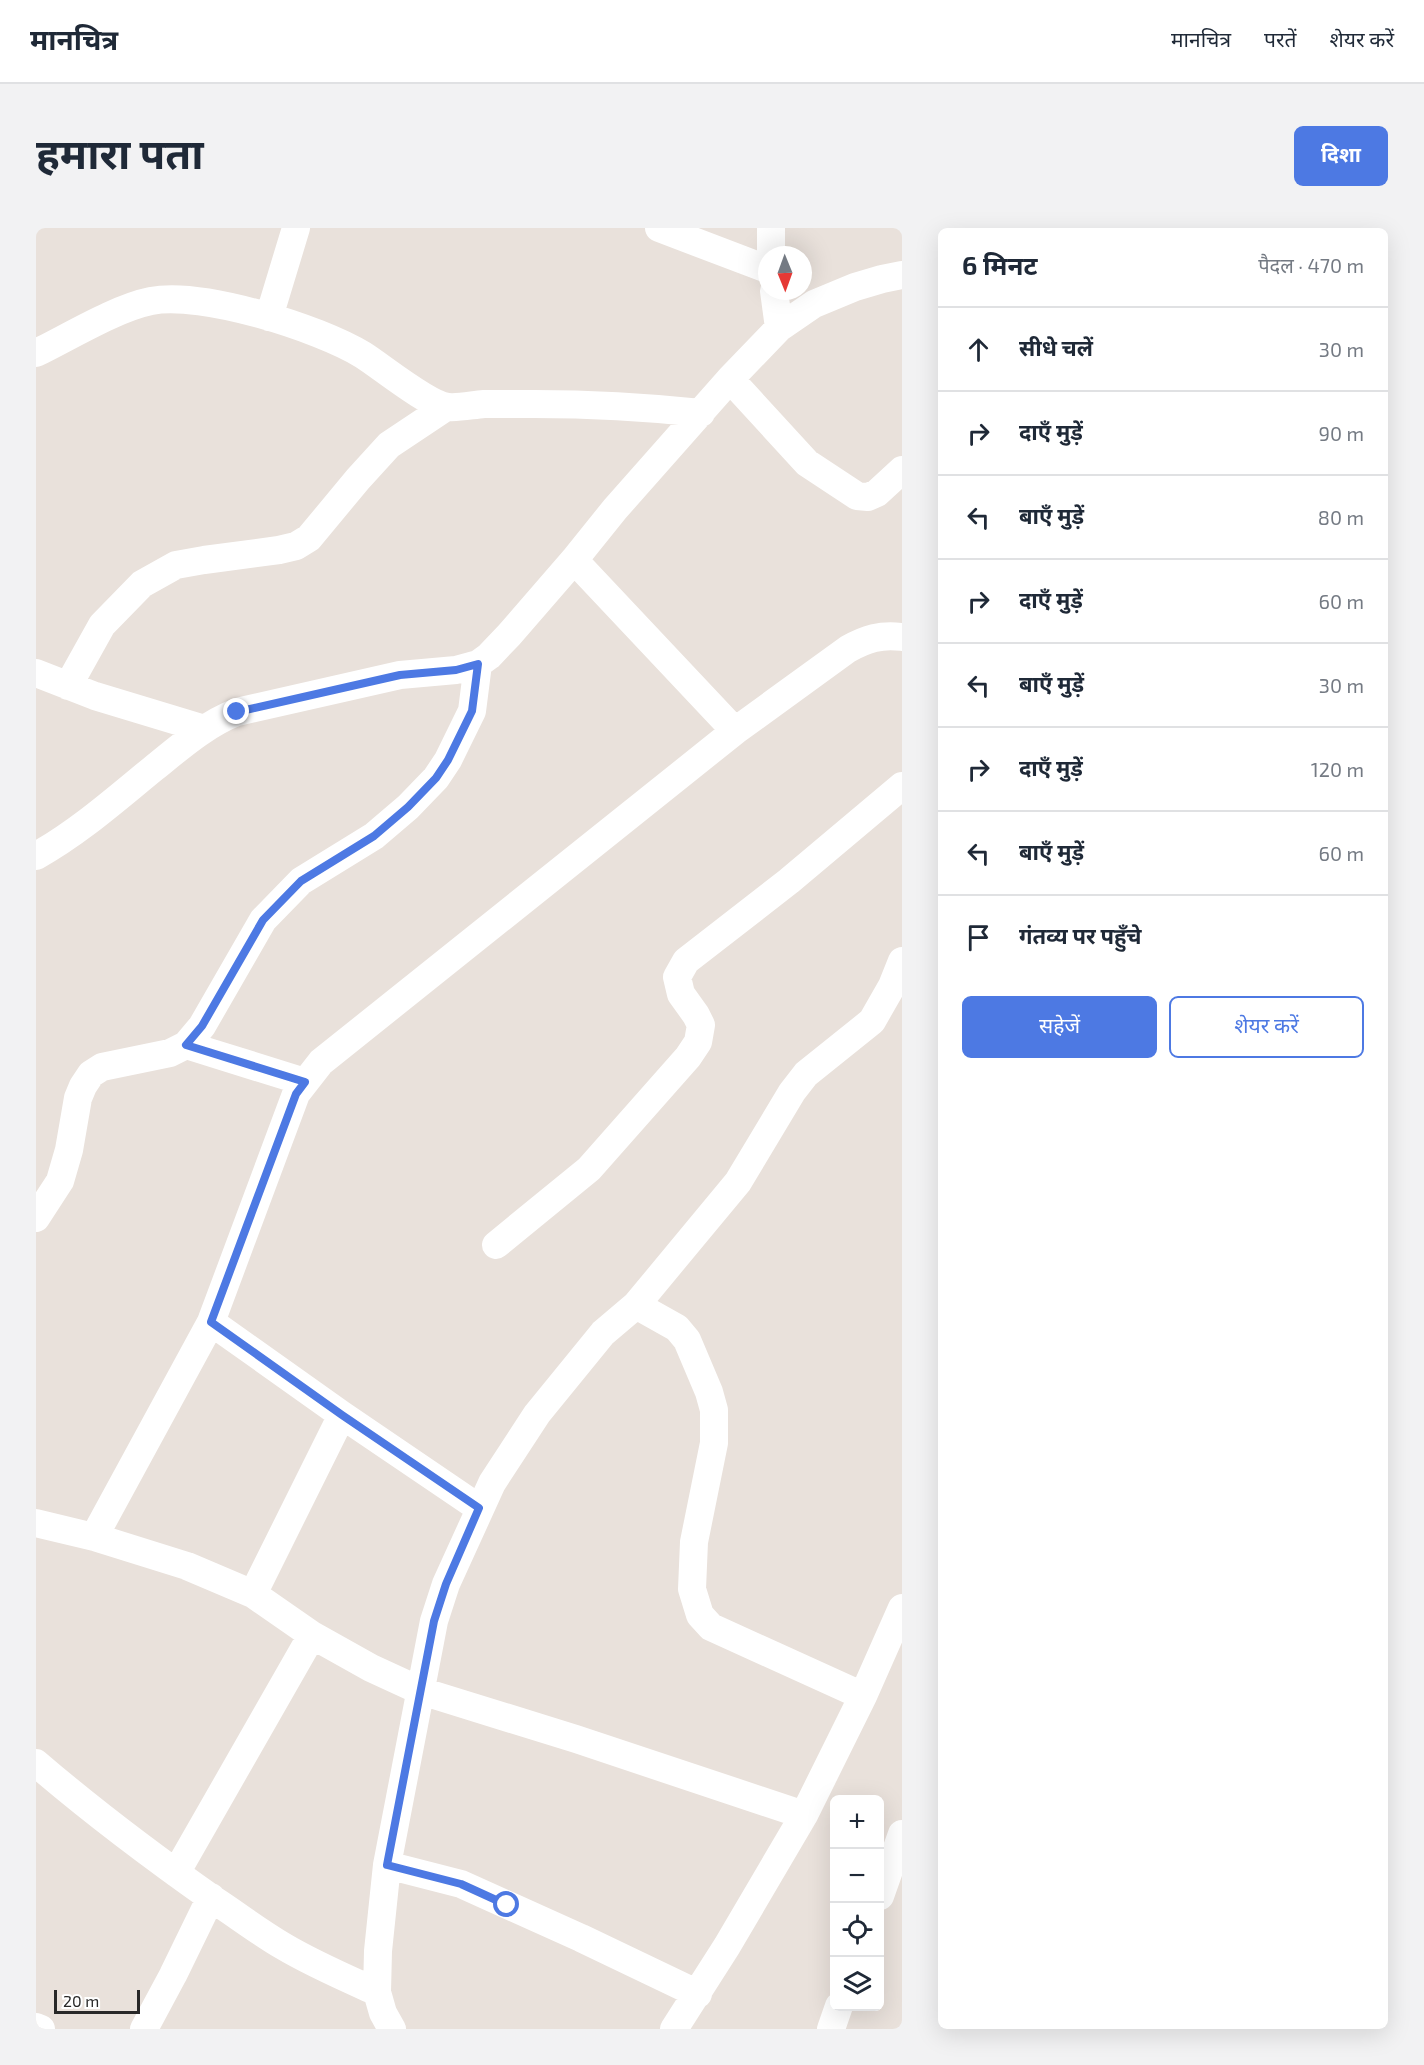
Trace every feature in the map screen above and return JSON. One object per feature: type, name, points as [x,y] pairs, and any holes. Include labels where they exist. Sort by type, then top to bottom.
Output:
[{"type":"street","points":[[269,318],[296,228]]},
{"type":"street","points":[[659,228],[758,266]]},
{"type":"street","points":[[771,228],[771,246]]},
{"type":"street","points":[[36,856],[99,814],[204,729],[220,719],[249,709],[400,675],[456,670],[478,664],[509,635],[574,560],[615,508],[778,328],[814,304],[855,287],[902,275]]},
{"type":"street","points":[[36,353],[130,307],[169,298],[190,299],[310,330],[353,348],[429,399],[446,407]]},
{"type":"street","points":[[775,300],[778,328]]},
{"type":"street","points":[[730,379],[807,463],[857,496],[868,497],[877,494],[902,470]]},
{"type":"street","points":[[68,686],[102,625],[142,584],[176,565],[296,546],[309,538],[389,445],[446,407],[485,404],[561,404],[642,407],[701,414]]},
{"type":"street","points":[[574,560],[735,731]]},
{"type":"street","points":[[94,1537],[211,1322],[296,1094],[321,1062],[735,731],[865,639],[887,635],[902,636]]},
{"type":"street","points":[[36,1218],[60,1181],[69,1150],[78,1098],[91,1074],[102,1067],[170,1053],[186,1045],[202,1026],[263,920],[301,881],[374,836],[408,807],[436,778],[448,760],[472,711],[478,664]]},
{"type":"street","points":[[36,673],[95,696],[204,729]]},
{"type":"street","points":[[496,1245],[589,1169],[688,1057],[698,1042],[701,1025],[681,994],[677,977],[686,961],[789,881],[902,786]]},
{"type":"street","points":[[392,2029],[383,2013],[378,1992],[378,1951],[387,1865],[434,1621],[446,1584],[479,1508],[492,1483],[537,1414],[603,1333],[636,1305],[738,1182],[792,1092],[806,1074],[872,1021],[892,986],[902,961]]},
{"type":"street","points":[[186,1045],[305,1082]]},
{"type":"street","points":[[636,1305],[677,1328],[687,1340],[709,1392],[714,1410],[714,1443],[694,1542],[692,1589],[700,1615],[711,1627],[863,1696]]},
{"type":"street","points":[[211,1322],[479,1508]]},
{"type":"street","points":[[252,1594],[342,1415]]},
{"type":"street","points":[[36,1523],[94,1537],[186,1566],[252,1594],[312,1635],[371,1668],[421,1691],[576,1739],[804,1815]]},
{"type":"street","points":[[674,2029],[698,1994],[804,1815],[863,1696],[902,1608]]},
{"type":"street","points":[[176,1873],[312,1635]]},
{"type":"street","points":[[36,1763],[176,1873],[283,1946],[320,1966],[378,1992]]},
{"type":"street","points":[[884,1883],[902,1834]]},
{"type":"street","points":[[387,1865],[461,1884],[698,1994]]},
{"type":"street","points":[[144,2029],[174,1975],[211,1897]]},
{"type":"street","points":[[831,2029],[838,2011]]},
{"type":"street","points":[[36,2027],[41,2029]]},
{"type":"route","points":[[237,712],[400,675],[456,670],[478,664],[472,711],[448,760],[436,778],[408,807],[374,836],[301,881],[263,920],[202,1026],[186,1045],[305,1082],[296,1094],[211,1322],[479,1508],[446,1584],[434,1621],[387,1865],[461,1884],[507,1905]]}]
